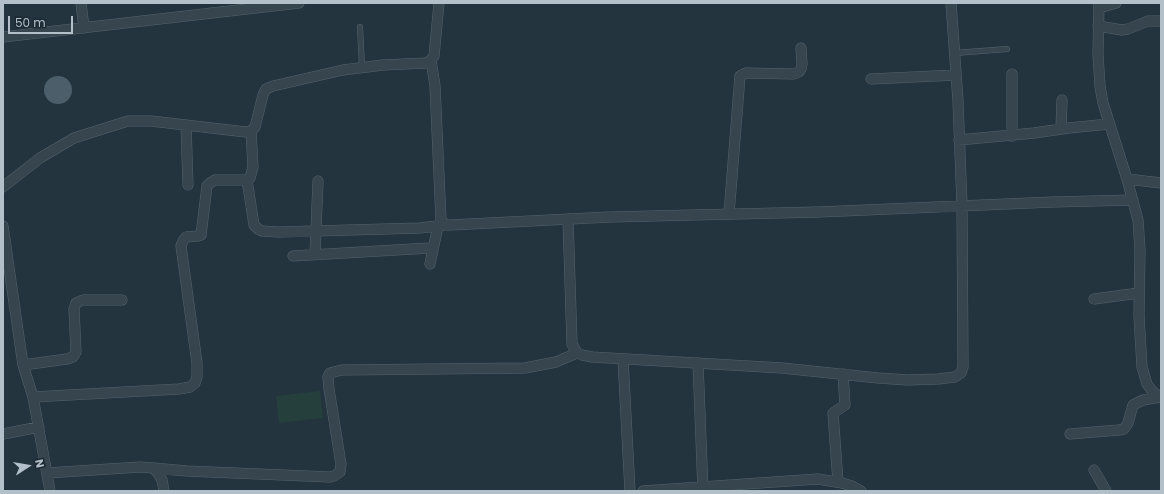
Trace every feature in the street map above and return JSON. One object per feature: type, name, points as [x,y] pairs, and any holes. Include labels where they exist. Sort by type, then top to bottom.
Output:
[{"type":"street","points":[[81,3],[84,28]]},
{"type":"street","points":[[3,37],[298,3]]},
{"type":"street","points":[[430,264],[441,225],[435,86],[431,60],[434,56],[436,48],[439,3]]},
{"type":"street","points":[[47,473],[140,467],[187,471],[334,476],[340,472],[341,464],[328,377],[330,373],[342,370],[525,368],[556,362],[577,353],[592,357],[782,368],[908,380],[955,377],[961,373],[963,367],[962,205],[960,140],[951,3]]},
{"type":"street","points":[[1116,3],[1099,6],[1098,26],[1100,86],[1103,103],[1127,179],[1138,220],[1140,250],[1139,316],[1142,367],[1147,384],[1160,398]]},
{"type":"street","points":[[1098,26],[1122,30],[1152,20],[1161,21]]},
{"type":"street","points":[[728,214],[740,76],[746,73],[794,74],[799,72],[802,69],[801,48]]},
{"type":"street","points":[[3,187],[40,158],[74,138],[128,121],[151,121],[240,132],[251,131],[257,122],[261,101],[266,89],[282,83],[343,70],[419,63],[431,60]]},
{"type":"street","points":[[1012,74],[1012,136]]},
{"type":"street","points":[[871,79],[956,75]]},
{"type":"street","points":[[1061,129],[1062,100]]},
{"type":"street","points":[[960,140],[1012,136],[1109,124]]},
{"type":"street","points":[[186,125],[188,185]]},
{"type":"street","points":[[251,131],[253,167],[252,174],[247,180],[254,225],[262,231],[279,232],[420,228],[441,225],[568,219],[1133,200]]},
{"type":"street","points":[[1127,179],[1161,183]]},
{"type":"street","points":[[33,397],[179,389],[190,387],[195,383],[197,377],[197,363],[182,246],[183,241],[186,236],[198,236],[201,234],[207,186],[210,183],[215,180],[247,180]]},
{"type":"street","points":[[315,254],[318,181]]},
{"type":"street","points":[[568,219],[571,333],[572,344],[577,353]]},
{"type":"street","points":[[3,226],[23,365],[33,397],[50,491]]},
{"type":"street","points":[[293,256],[430,248]]},
{"type":"street","points":[[1094,299],[1139,293]]},
{"type":"street","points":[[23,365],[67,359],[73,356],[76,352],[74,309],[76,303],[83,300],[122,300]]},
{"type":"street","points":[[623,359],[630,491]]},
{"type":"street","points":[[698,363],[703,489]]},
{"type":"street","points":[[838,482],[833,413],[845,405],[844,374]]},
{"type":"street","points":[[1070,434],[1119,430],[1124,428],[1128,423],[1133,405],[1143,400],[1160,398]]},
{"type":"street","points":[[3,434],[39,427]]},
{"type":"street","points":[[152,468],[158,473],[162,480],[164,491]]},
{"type":"street","points":[[1094,470],[1106,491]]},
{"type":"street","points":[[643,491],[703,489],[804,480],[838,482],[852,486],[861,491]]},
{"type":"lane","points":[[360,27],[362,68]]},
{"type":"lane","points":[[955,53],[1007,49]]},
{"type":"green space","points":[[320,391],[323,418],[279,423],[276,396]]},
{"type":"building","points":[[58,76],[68,80],[72,90],[68,100],[58,104],[48,100],[44,90],[48,80]]}]
